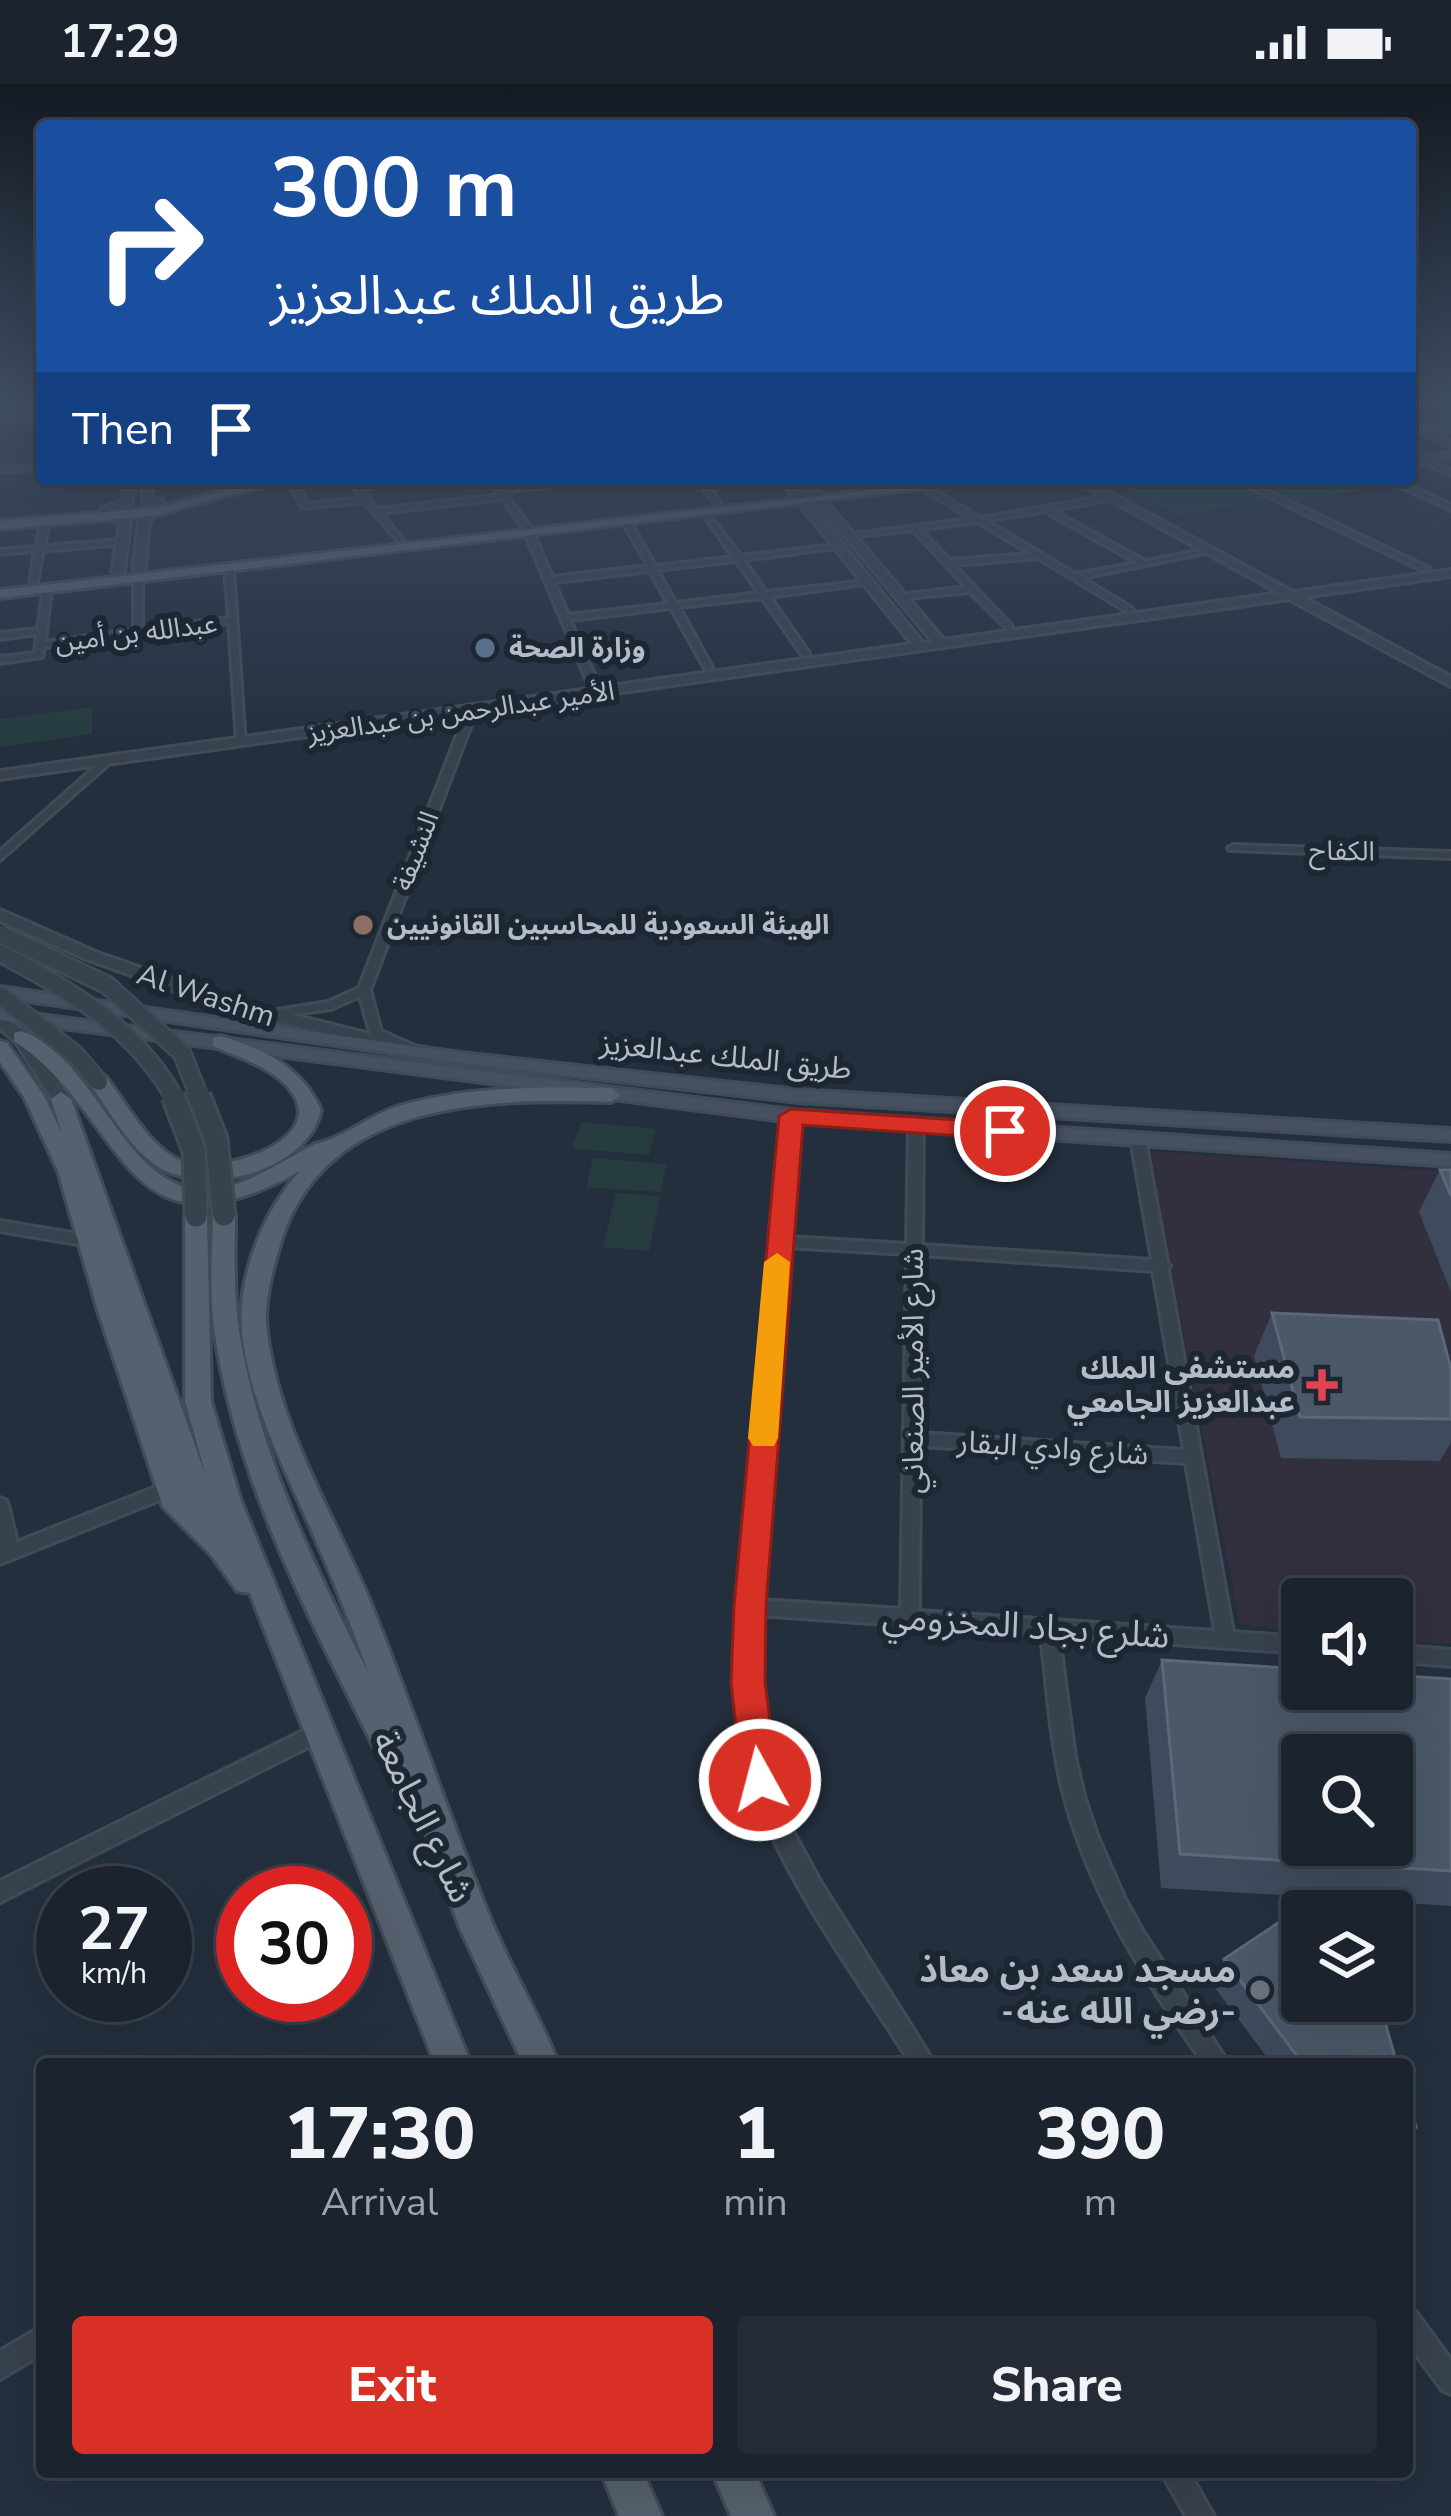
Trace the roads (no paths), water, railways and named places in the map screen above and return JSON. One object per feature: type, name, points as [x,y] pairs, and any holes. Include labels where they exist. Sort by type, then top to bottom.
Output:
[{"type":"main road","points":[[0,520],[86,518]]},
{"type":"main road","points":[[0,520],[46,524],[108,518]]},
{"type":"main road","points":[[0,585],[118,572],[230,568],[620,518]]},
{"type":"main road","points":[[0,595],[399,540],[643,518]]},
{"type":"main road","name":"طريق الملك عبدالعزيز","points":[[0,993],[421,1052],[834,1099],[1451,1136]]},
{"type":"main road","name":"طريق الملك عبدالعزيز","points":[[0,1018],[791,1116],[1451,1160]]},
{"type":"main road","points":[[10,1042],[69,1172],[178,1507],[224,1553],[274,1617]]},
{"type":"main road","points":[[10,1042],[58,1063],[148,1179],[166,1189],[211,1198],[249,1186],[384,1119],[438,1102],[551,1093],[611,1095]]},
{"type":"main road","points":[[99,1082],[170,1164],[208,1174],[249,1166],[284,1151],[309,1121],[310,1106],[300,1087],[271,1066],[220,1042]]},
{"type":"main road","points":[[61,1099],[172,1426],[224,1553]]},
{"type":"main road","points":[[340,1140],[272,1225],[253,1330],[267,1394],[295,1469],[351,1588],[476,1926]]},
{"type":"main road","name":"شارع الجامعة","points":[[224,1215],[227,1332],[264,1470],[305,1569],[538,2058]]},
{"type":"main road","points":[[196,1216],[198,1401],[246,1558],[274,1617]]},
{"type":"main road","name":"شارع الجامعة","points":[[274,1617],[451,2058]]},
{"type":"main road","points":[[624,2478],[640,2516]]},
{"type":"street","points":[[114,518],[122,542],[118,572]]},
{"type":"street","points":[[116,518],[143,525]]},
{"type":"street","points":[[138,632],[138,574],[143,525],[148,518]]},
{"type":"street","points":[[385,518],[399,540]]},
{"type":"street","points":[[521,518],[593,683]]},
{"type":"street","points":[[718,518],[739,559],[805,653]]},
{"type":"street","points":[[821,518],[838,547],[917,644],[1296,592],[1425,568],[1451,569]]},
{"type":"street","points":[[832,518],[938,641]]},
{"type":"street","points":[[849,535],[989,518]]},
{"type":"street","points":[[1063,518],[1145,564]]},
{"type":"street","points":[[1161,518],[1451,682]]},
{"type":"street","points":[[1320,518],[1425,568]]},
{"type":"street","points":[[980,520],[1129,610]]},
{"type":"street","points":[[626,521],[708,667]]},
{"type":"street","points":[[33,581],[46,524]]},
{"type":"street","points":[[914,527],[1009,628]]},
{"type":"street","points":[[1186,532],[1279,590]]},
{"type":"street","points":[[0,552],[122,542]]},
{"type":"street","points":[[549,580],[838,547]]},
{"type":"street","points":[[1074,577],[1210,551]]},
{"type":"street","points":[[948,563],[1039,556]]},
{"type":"street","points":[[230,568],[241,737]]},
{"type":"street","points":[[938,641],[1279,590],[1312,594],[1451,569]]},
{"type":"street","points":[[566,618],[867,583]]},
{"type":"street","points":[[40,645],[47,589]]},
{"type":"street","points":[[900,597],[972,589]]},
{"type":"street","points":[[1312,594],[1451,670]]},
{"type":"street","name":"عبدالله بن أمين","points":[[0,660],[39,655],[40,645],[232,620]]},
{"type":"street","points":[[0,636],[41,632]]},
{"type":"street","name":"الأمير عبدالرحمن بن عبدالعزيز","points":[[0,764],[108,760],[593,683],[805,653],[917,644]]},
{"type":"street","name":"الأمير عبدالرحمن بن عبدالعزيز","points":[[0,775],[68,760],[471,712],[917,644]]},
{"type":"street","name":"النشيفة","points":[[364,991],[471,712]]},
{"type":"street","points":[[0,857],[108,760]]},
{"type":"street","name":"الكفاح","points":[[1233,848],[1451,854]]},
{"type":"street","name":"Al Washm","points":[[0,915],[110,962],[266,1016],[421,1052]]},
{"type":"street","points":[[0,934],[106,986],[182,1053],[216,1139],[224,1215]]},
{"type":"street","points":[[0,953],[90,1001],[144,1050],[169,1083],[193,1145],[196,1216]]},
{"type":"street","points":[[266,1016],[331,1005],[364,991],[375,1033],[421,1052]]},
{"type":"street","points":[[0,993],[76,1055],[99,1082]]},
{"type":"street","points":[[0,1018],[10,1042],[61,1099]]},
{"type":"street","points":[[791,1116],[750,1606],[748,1683],[760,1780],[801,1864],[920,2058]]},
{"type":"street","name":"شارع الأمير الصنعاني","points":[[910,1617],[916,1125]]},
{"type":"street","points":[[1138,1140],[1226,1639]]},
{"type":"street","points":[[0,1226],[89,1241]]},
{"type":"street","points":[[779,1240],[1162,1266]]},
{"type":"street","name":"شارع وادي البقار","points":[[915,1439],[1191,1457]]},
{"type":"street","points":[[0,1505],[5,1555],[171,1488]]},
{"type":"street","name":"شلرع بجاد المخزومي","points":[[750,1606],[1281,1643]]},
{"type":"street","points":[[1049,1627],[1074,1797],[1108,1891],[1166,1994],[1214,2058]]},
{"type":"street","points":[[1413,1655],[1451,1658]]},
{"type":"street","points":[[0,1892],[321,1731]]},
{"type":"street","points":[[1413,2329],[1451,2381]]},
{"type":"street","points":[[0,2366],[36,2343]]},
{"type":"street","points":[[1178,2478],[1201,2516]]},
{"type":"place","name":"وزارة الصحة","points":[[485,648]]},
{"type":"place","name":"الهيئة السعودية للمحاسبين القانونيين","points":[[363,925]]},
{"type":"place","name":"مستشفى الملك عبدالعزيز الجامعي","points":[[1322,1385]]},
{"type":"place","name":"مسجد سعد بن معاذ -رضي الله عنه-","points":[[1260,1990]]}]
